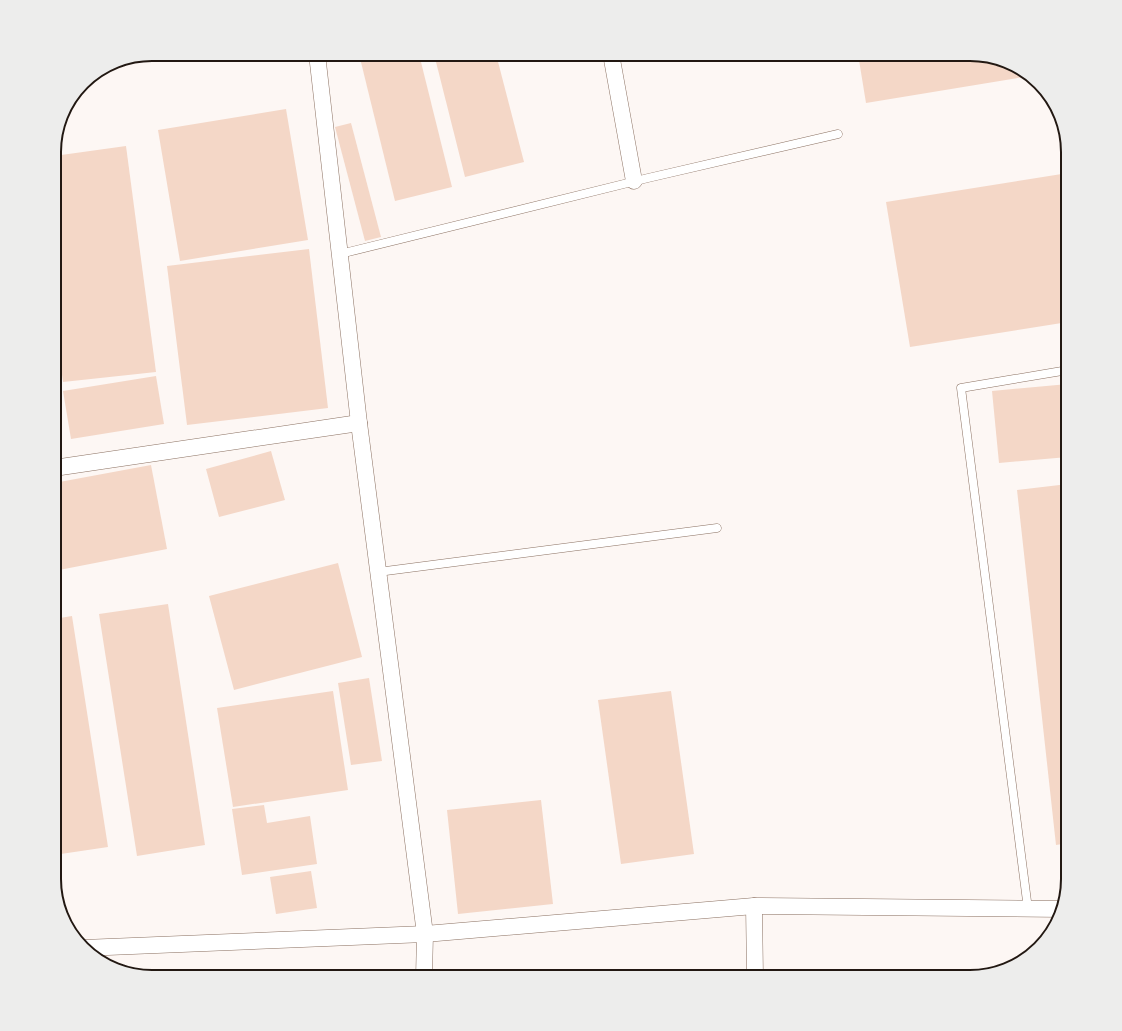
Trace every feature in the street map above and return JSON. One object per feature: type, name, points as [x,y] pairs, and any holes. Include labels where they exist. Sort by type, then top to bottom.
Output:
[{"type":"street","points":[[318,61],[359,423],[425,934],[424,970]]},
{"type":"street","points":[[612,61],[634,181]]},
{"type":"street","points":[[61,467],[359,423]]},
{"type":"street","points":[[754,906],[755,970]]},
{"type":"street","points":[[93,948],[425,934],[754,906],[1056,909]]},
{"type":"lane","points":[[340,254],[634,181],[838,134]]},
{"type":"lane","points":[[1028,909],[960,388],[1061,371]]},
{"type":"lane","points":[[378,572],[717,528]]},
{"type":"building","points":[[361,61],[421,61],[452,187],[395,201]]},
{"type":"building","points":[[436,61],[498,61],[524,162],[465,177]]},
{"type":"building","points":[[859,61],[976,61],[994,64],[1022,77],[866,103]]},
{"type":"building","points":[[286,109],[308,240],[180,261],[158,130]]},
{"type":"building","points":[[351,123],[381,237],[365,241],[335,127]]},
{"type":"building","points":[[126,146],[156,372],[63,382],[61,368],[61,155]]},
{"type":"building","points":[[1061,174],[1061,323],[910,347],[886,202]]},
{"type":"building","points":[[309,249],[328,408],[187,425],[167,266]]},
{"type":"building","points":[[156,376],[164,424],[71,439],[63,391]]},
{"type":"building","points":[[1061,385],[1061,458],[999,463],[992,391]]},
{"type":"building","points":[[271,451],[285,500],[219,517],[206,469]]},
{"type":"building","points":[[151,465],[167,549],[61,570],[61,482]]},
{"type":"building","points":[[1061,485],[1061,844],[1056,845],[1017,490]]},
{"type":"building","points":[[338,563],[362,657],[234,690],[209,596]]},
{"type":"building","points":[[168,604],[205,845],[137,856],[99,614]]},
{"type":"building","points":[[72,616],[108,847],[61,854],[61,618]]},
{"type":"building","points":[[369,678],[382,761],[351,765],[338,683]]},
{"type":"building","points":[[333,691],[348,790],[233,807],[217,708]]},
{"type":"building","points":[[671,691],[694,854],[621,864],[598,700]]},
{"type":"building","points":[[541,800],[553,904],[458,914],[447,810]]},
{"type":"building","points":[[264,805],[267,823],[310,816],[317,864],[242,875],[232,809]]},
{"type":"building","points":[[311,871],[317,908],[276,914],[270,877]]}]
